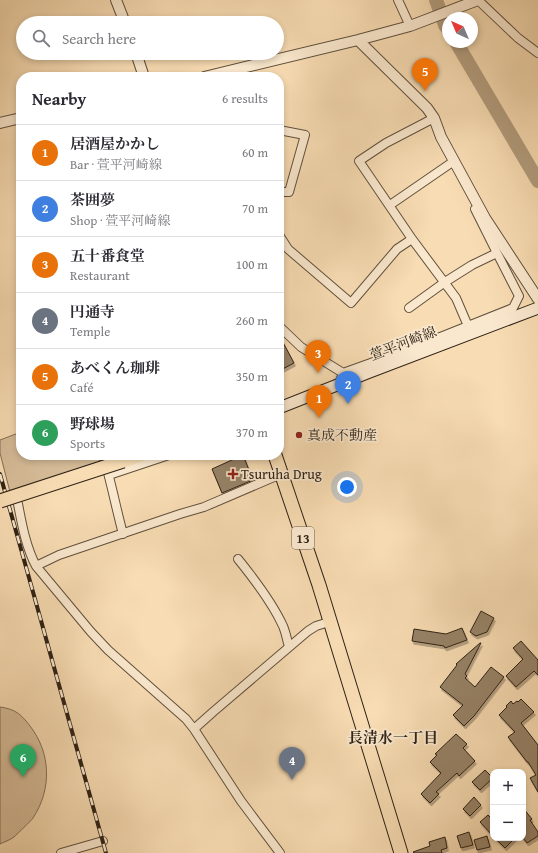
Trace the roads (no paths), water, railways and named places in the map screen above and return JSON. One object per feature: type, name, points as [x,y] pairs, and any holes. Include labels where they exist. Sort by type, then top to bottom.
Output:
[{"type":"main road","name":"萱平河崎線","points":[[284,406],[538,308]]},
{"type":"main road","points":[[0,501],[126,460]]},
{"type":"main road","name":"13","points":[[277,460],[319,585],[329,622],[401,853]]},
{"type":"street","points":[[116,0],[122,16]]},
{"type":"street","points":[[398,0],[410,26]]},
{"type":"street","points":[[284,58],[410,26],[478,0],[518,38],[538,53]]},
{"type":"street","points":[[358,40],[427,108],[434,118],[441,137],[485,218],[538,299]]},
{"type":"street","points":[[138,60],[142,72]]},
{"type":"street","points":[[225,72],[275,60]]},
{"type":"street","points":[[434,118],[386,144],[359,161],[412,239],[456,298],[468,326]]},
{"type":"street","points":[[0,123],[16,119]]},
{"type":"street","points":[[284,131],[305,135],[288,192],[284,192]]},
{"type":"street","points":[[390,205],[454,161]]},
{"type":"street","points":[[343,373],[418,346],[513,308],[519,296],[473,206],[469,190]]},
{"type":"street","points":[[284,243],[288,249],[351,303],[397,249],[412,239]]},
{"type":"street","points":[[408,308],[472,265],[497,253]]},
{"type":"street","points":[[284,331],[301,347],[343,373]]},
{"type":"street","points":[[340,384],[343,373]]},
{"type":"street","points":[[104,460],[123,534]]},
{"type":"street","points":[[109,475],[154,460]]},
{"type":"street","points":[[36,566],[59,556],[204,507],[281,474]]},
{"type":"street","points":[[18,504],[24,534],[36,566],[108,650],[186,719],[194,728],[241,801],[280,853]]},
{"type":"street","points":[[238,559],[253,577],[277,614],[284,628],[289,647]]},
{"type":"street","points":[[194,728],[308,631],[316,626],[329,622]]},
{"type":"street","points":[[61,853],[103,841]]},
{"type":"waterway","points":[[436,0],[442,17]]},
{"type":"waterway","points":[[460,48],[538,181]]},
{"type":"railway","points":[[0,474],[106,853]]},
{"type":"place","name":"あべくん珈琲","points":[[425,91]]},
{"type":"place","name":"五十番食堂","points":[[318,373]]},
{"type":"place","name":"茶囲夢","points":[[348,404]]},
{"type":"place","name":"居酒屋かかし","points":[[319,418]]},
{"type":"place","name":"真成不動産","points":[[299,435]]},
{"type":"place","name":"Tsuruha Drug","points":[[233,474]]},
{"type":"place","name":"野球場","points":[[23,777]]},
{"type":"place","name":"円通寺","points":[[292,780]]},
{"type":"district","name":"長清水一丁目","points":[[393,738]]}]
